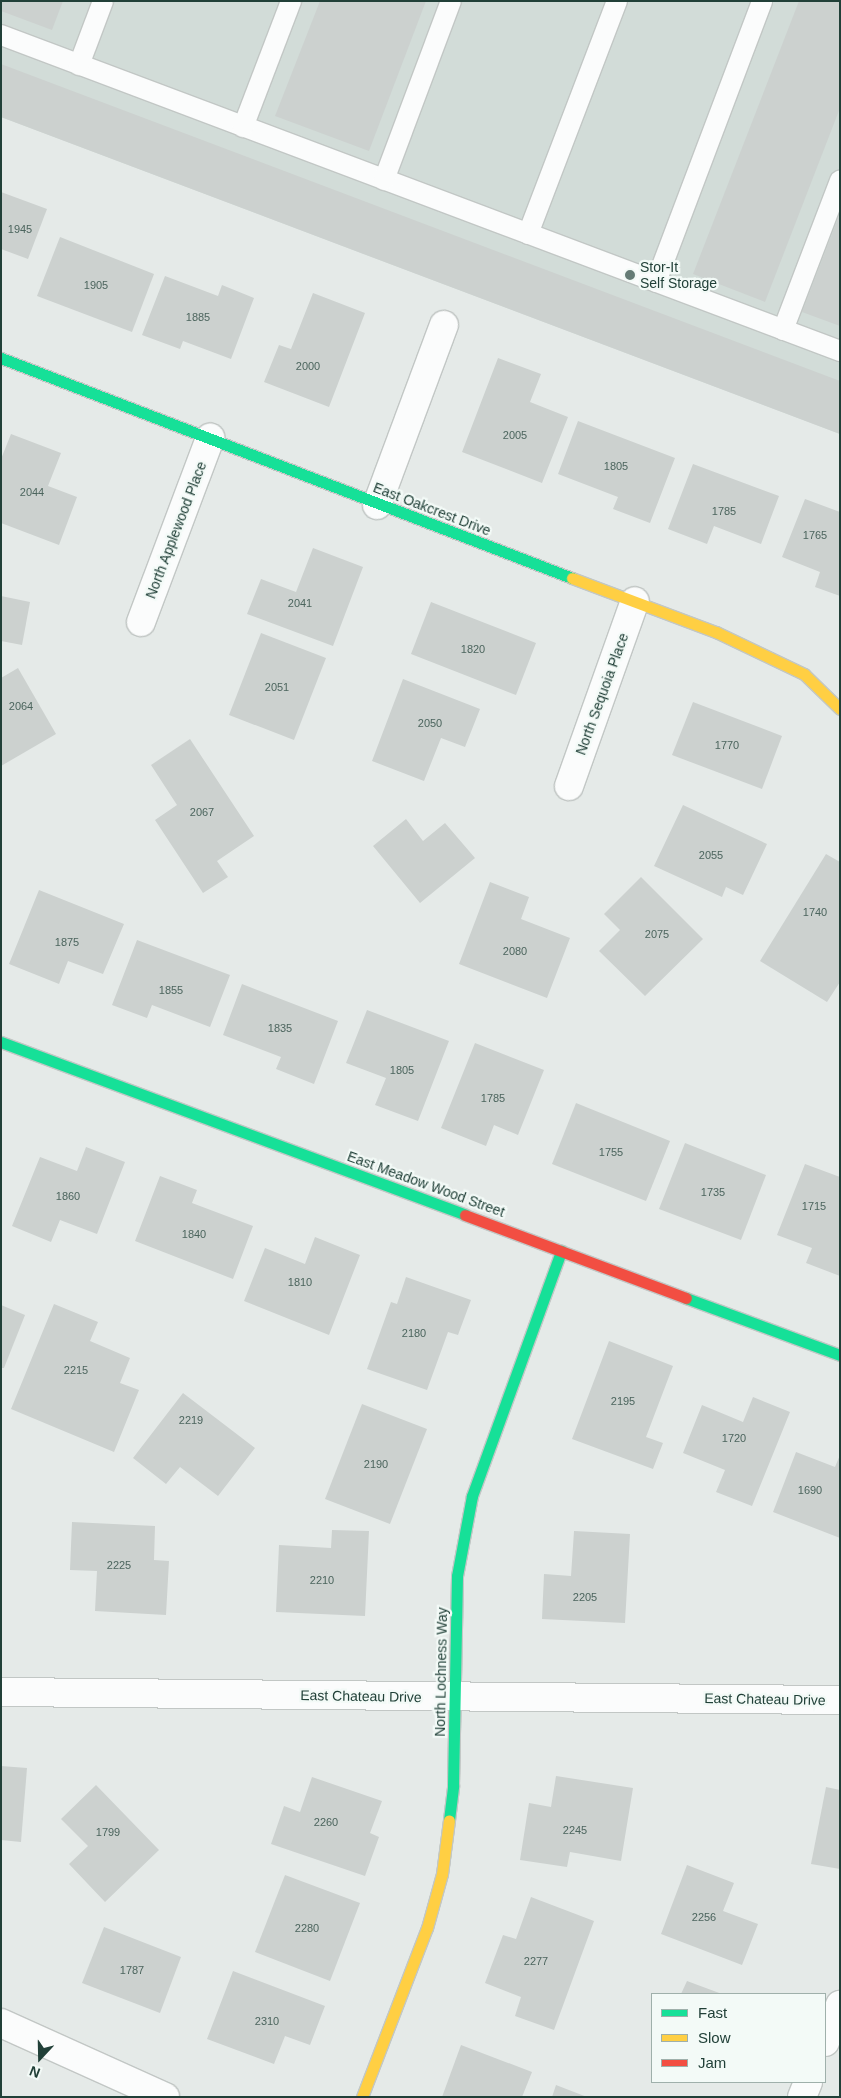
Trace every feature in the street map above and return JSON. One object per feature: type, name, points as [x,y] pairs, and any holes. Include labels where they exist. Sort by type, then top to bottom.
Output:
[{"type":"street","points":[[377,505],[444,325]]},
{"type":"street","name":"East Oakcrest Drive","points":[[1,358],[210,438],[377,505],[716,632],[804,674],[840,709]]},
{"type":"street","name":"North Applewood Place","points":[[142,622],[210,438]]},
{"type":"street","name":"North Sequoia Place","points":[[569,786],[635,601]]},
{"type":"street","name":"East Meadow Wood Street","points":[[1,1042],[840,1354]]},
{"type":"street","name":"North Lochness Way","points":[[362,2097],[427,1928],[442,1874],[453,1785],[457,1697],[457,1576],[472,1496],[561,1251]]},
{"type":"street","name":"East Chateau Drive","points":[[1,1692],[840,1700]]},
{"type":"street","points":[[826,2040],[840,2005]]},
{"type":"street","points":[[1,2023],[166,2097]]},
{"type":"street","points":[[802,2097],[808,2083]]},
{"type":"lane","points":[[79,64],[103,1]]},
{"type":"lane","points":[[243,127],[291,1]]},
{"type":"lane","points":[[384,180],[452,1]]},
{"type":"lane","points":[[528,234],[617,1]]},
{"type":"lane","points":[[656,282],[762,1]]},
{"type":"lane","points":[[1,36],[840,351]]},
{"type":"lane","points":[[784,330],[840,181]]},
{"type":"shaded area","name":"Stor-It Self Storage","points":[[1,1],[840,1],[840,434],[1,117]]},
{"type":"building","points":[[1,1],[63,1],[52,30],[1,11]]},
{"type":"building","points":[[320,1],[426,1],[369,151],[275,116]]},
{"type":"building","points":[[799,1],[840,1],[840,108],[765,302],[693,274]]},
{"type":"building","points":[[1,64],[840,381],[840,434],[1,117]]},
{"type":"building","points":[[1,192],[47,209],[28,259],[1,249]]},
{"type":"building","points":[[840,213],[840,326],[802,312]]},
{"type":"building","points":[[60,237],[154,274],[132,332],[37,296]]},
{"type":"building","points":[[165,276],[218,296],[222,285],[254,298],[231,359],[183,341],[180,349],[142,335]]},
{"type":"building","points":[[313,293],[365,313],[329,407],[264,382],[279,345],[291,349]]},
{"type":"building","points":[[498,358],[541,374],[530,402],[568,417],[542,483],[462,452]]},
{"type":"building","points":[[578,421],[675,458],[650,523],[613,509],[618,497],[558,474]]},
{"type":"building","points":[[11,434],[61,453],[48,486],[77,497],[59,545],[1,523],[1,459]]},
{"type":"building","points":[[693,464],[779,496],[761,544],[714,526],[707,544],[668,529]]},
{"type":"building","points":[[805,499],[840,512],[840,596],[815,587],[820,572],[782,557]]},
{"type":"building","points":[[313,548],[363,567],[333,646],[247,614],[261,579],[296,592]]},
{"type":"building","points":[[1,596],[30,602],[22,645],[1,641]]},
{"type":"building","points":[[431,602],[536,643],[516,695],[411,654]]},
{"type":"building","points":[[261,633],[326,658],[294,740],[229,715]]},
{"type":"building","points":[[18,668],[56,734],[1,766],[1,678]]},
{"type":"building","points":[[403,679],[480,709],[465,747],[441,738],[424,781],[372,761]]},
{"type":"building","points":[[693,702],[782,736],[762,789],[672,755]]},
{"type":"building","points":[[190,739],[254,836],[217,861],[228,877],[203,893],[155,820],[177,805],[151,765]]},
{"type":"building","points":[[683,805],[767,844],[743,895],[726,887],[722,897],[654,866]]},
{"type":"building","points":[[406,819],[423,841],[445,823],[475,858],[420,903],[373,846]]},
{"type":"building","points":[[826,854],[840,862],[840,982],[827,1002],[760,961]]},
{"type":"building","points":[[641,877],[703,939],[645,996],[599,951],[620,930],[604,914]]},
{"type":"building","points":[[490,882],[529,897],[521,919],[570,938],[547,998],[459,964]]},
{"type":"building","points":[[39,890],[124,924],[103,974],[68,961],[59,984],[9,964]]},
{"type":"building","points":[[137,940],[230,975],[210,1027],[152,1005],[147,1018],[112,1005]]},
{"type":"building","points":[[242,984],[338,1021],[314,1084],[276,1069],[281,1057],[223,1035]]},
{"type":"building","points":[[367,1010],[449,1041],[418,1121],[375,1105],[386,1078],[346,1063]]},
{"type":"building","points":[[475,1043],[544,1070],[518,1135],[494,1125],[486,1146],[441,1128]]},
{"type":"building","points":[[576,1103],[670,1141],[646,1201],[552,1164]]},
{"type":"building","points":[[685,1143],[766,1175],[741,1240],[659,1209]]},
{"type":"building","points":[[86,1147],[125,1162],[97,1234],[60,1220],[51,1242],[12,1226],[40,1157],[77,1171]]},
{"type":"building","points":[[805,1164],[840,1177],[840,1276],[806,1263],[812,1248],[777,1235]]},
{"type":"building","points":[[160,1176],[197,1190],[192,1203],[253,1226],[233,1279],[135,1241]]},
{"type":"building","points":[[315,1237],[360,1255],[329,1335],[244,1301],[265,1248],[305,1264]]},
{"type":"building","points":[[406,1277],[471,1300],[458,1335],[448,1332],[427,1390],[367,1369],[391,1302],[397,1304]]},
{"type":"building","points":[[54,1304],[98,1322],[90,1341],[130,1358],[120,1383],[139,1390],[114,1452],[11,1409]]},
{"type":"building","points":[[1,1305],[25,1315],[4,1368],[1,1368]]},
{"type":"building","points":[[609,1341],[673,1366],[646,1437],[663,1443],[653,1469],[572,1439]]},
{"type":"building","points":[[183,1393],[255,1448],[218,1496],[180,1467],[166,1484],[133,1458]]},
{"type":"building","points":[[753,1397],[790,1412],[752,1506],[716,1492],[725,1470],[683,1453],[702,1405],[743,1422]]},
{"type":"building","points":[[362,1404],[427,1429],[390,1524],[325,1499]]},
{"type":"building","points":[[796,1452],[835,1467],[840,1455],[840,1538],[773,1512]]},
{"type":"building","points":[[72,1522],[155,1526],[154,1560],[169,1561],[166,1615],[95,1611],[97,1571],[70,1570]]},
{"type":"building","points":[[332,1530],[369,1531],[365,1616],[276,1612],[279,1545],[331,1548]]},
{"type":"building","points":[[574,1531],[630,1534],[625,1623],[542,1619],[544,1574],[571,1576]]},
{"type":"building","points":[[1,1766],[27,1768],[21,1842],[1,1840]]},
{"type":"building","points":[[556,1776],[633,1788],[621,1861],[570,1852],[567,1867],[520,1860],[529,1803],[551,1807]]},
{"type":"building","points":[[312,1777],[382,1801],[370,1833],[379,1837],[365,1876],[271,1844],[284,1806],[300,1812]]},
{"type":"building","points":[[96,1785],[159,1850],[105,1902],[69,1864],[88,1846],[61,1819]]},
{"type":"building","points":[[826,1787],[840,1790],[840,1869],[811,1864]]},
{"type":"building","points":[[687,1865],[734,1883],[723,1911],[758,1924],[742,1965],[661,1934]]},
{"type":"building","points":[[285,1875],[360,1903],[330,1981],[255,1952]]},
{"type":"building","points":[[531,1897],[594,1921],[554,2030],[515,2016],[521,1997],[485,1983],[503,1935],[516,1939]]},
{"type":"building","points":[[104,1927],[181,1957],[160,2013],[82,1983]]},
{"type":"building","points":[[233,1971],[325,2006],[310,2045],[285,2036],[274,2064],[207,2039]]},
{"type":"building","points":[[687,1981],[719,1993],[681,1993]]},
{"type":"building","points":[[461,2045],[532,2072],[522,2097],[442,2097]]},
{"type":"building","points":[[556,2085],[587,2097],[552,2097]]},
{"type":"traffic: fast","points":[[1,358],[572,578]]},
{"type":"traffic: fast","points":[[1,1042],[465,1215]]},
{"type":"traffic: fast","points":[[449,1820],[453,1785],[457,1576],[472,1496],[561,1251]]},
{"type":"traffic: fast","points":[[686,1298],[840,1355]]},
{"type":"traffic: slow","points":[[572,578],[716,632],[804,674],[840,709]]},
{"type":"traffic: slow","points":[[362,2097],[427,1928],[442,1874],[449,1820]]},
{"type":"traffic: jam","points":[[465,1215],[686,1298]]},
{"type":"place","name":"Stor-It Self Storage","points":[[630,275]]}]
